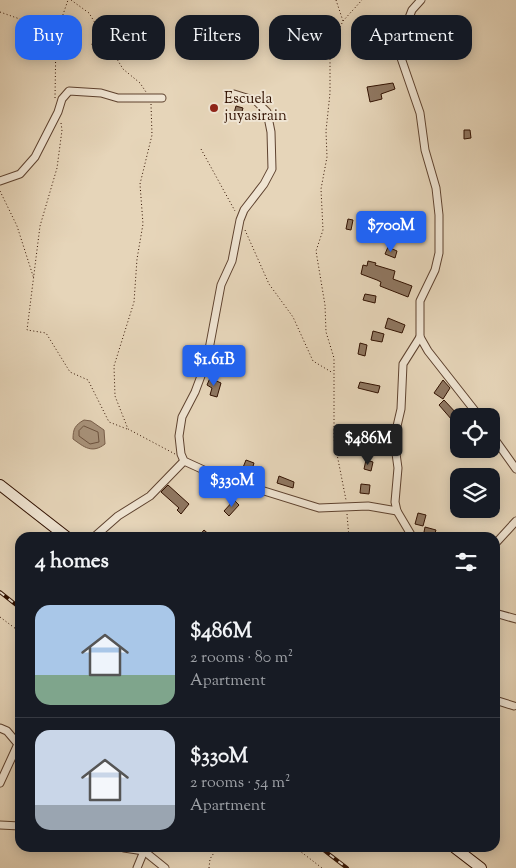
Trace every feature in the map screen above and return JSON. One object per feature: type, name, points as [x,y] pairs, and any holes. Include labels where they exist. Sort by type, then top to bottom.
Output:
[{"type":"main road","points":[[0,485],[60,532]]},
{"type":"main road","points":[[460,852],[481,868]]},
{"type":"street","points":[[421,0],[412,10],[405,28],[400,55],[420,113],[424,144],[436,188],[439,215],[439,253],[435,270],[420,301],[420,337],[428,352],[473,408]]},
{"type":"street","points":[[0,181],[20,174],[25,169],[38,151],[58,112],[64,94],[73,89],[118,98],[162,98]]},
{"type":"street","points":[[234,94],[256,100],[265,107],[271,132],[270,174],[244,210],[240,220],[232,261],[221,285],[207,360],[195,392],[182,417],[178,436],[180,454],[184,461],[252,489],[319,508],[346,509],[368,506],[397,511]]},
{"type":"street","points":[[409,532],[397,511],[395,488],[398,468],[394,439],[401,410],[403,364],[420,337]]},
{"type":"street","points":[[500,447],[516,469]]},
{"type":"street","points":[[100,532],[118,516],[150,496],[184,461]]},
{"type":"street","points":[[500,539],[516,521]]},
{"type":"street","points":[[500,614],[516,619]]},
{"type":"street","points":[[500,702],[514,706]]},
{"type":"street","points":[[0,728],[7,731],[15,740]]},
{"type":"street","points":[[0,783],[15,750]]},
{"type":"street","points":[[0,825],[15,826]]},
{"type":"street","points":[[137,868],[144,852]]},
{"type":"street","points":[[145,852],[165,868]]},
{"type":"path","points":[[64,15],[68,0]]},
{"type":"path","points":[[71,0],[89,13],[123,69],[140,83],[151,98],[152,135],[140,184],[143,224],[137,259],[134,302],[114,366],[115,396],[128,429]]},
{"type":"path","points":[[336,0],[343,21]]},
{"type":"path","points":[[348,532],[334,438],[334,358],[326,332],[326,305],[316,251],[324,230],[321,189],[327,157],[326,131],[330,94],[330,48],[343,21],[362,0]]},
{"type":"path","points":[[0,12],[15,17]]},
{"type":"path","points":[[55,60],[54,96],[62,130],[51,192],[40,226],[27,330],[46,333],[70,372],[88,380],[109,422],[157,443],[172,454],[180,454]]},
{"type":"path","points":[[201,149],[240,220],[270,284],[293,317],[314,361],[334,373]]},
{"type":"path","points":[[0,191],[17,226],[34,279]]},
{"type":"path","points":[[0,617],[15,628]]},
{"type":"path","points":[[208,868],[210,859],[214,852]]},
{"type":"path","points":[[301,852],[322,868]]},
{"type":"water","points":[[84,420],[91,421],[104,430],[105,444],[92,449],[73,439],[75,428]]},
{"type":"building","points":[[393,83],[395,89],[381,94],[382,99],[370,102],[367,87]]},
{"type":"building","points":[[236,106],[243,108],[241,115],[234,113]]},
{"type":"building","points":[[464,130],[470,130],[471,138],[464,139]]},
{"type":"building","points":[[348,219],[353,220],[351,230],[346,229]]},
{"type":"building","points":[[388,247],[397,251],[395,258],[385,254]]},
{"type":"building","points":[[368,261],[395,271],[393,279],[412,286],[408,297],[380,286],[381,282],[361,274],[363,265],[367,266]]},
{"type":"building","points":[[365,294],[376,296],[375,303],[363,300]]},
{"type":"building","points":[[388,318],[405,325],[402,333],[385,328]]},
{"type":"building","points":[[373,331],[384,334],[382,342],[371,340]]},
{"type":"building","points":[[360,343],[367,345],[365,356],[358,354]]},
{"type":"building","points":[[210,378],[221,383],[217,397],[210,395],[212,388],[207,385]]},
{"type":"building","points":[[443,380],[450,388],[443,399],[434,393]]},
{"type":"building","points":[[360,382],[380,386],[378,393],[358,388]]},
{"type":"building","points":[[444,400],[451,408],[450,418],[439,405]]},
{"type":"building","points":[[246,460],[254,463],[251,473],[242,470]]},
{"type":"building","points":[[366,460],[373,462],[371,471],[364,469]]},
{"type":"building","points":[[279,476],[294,482],[293,488],[277,483]]},
{"type":"building","points":[[361,484],[370,485],[369,494],[360,493]]},
{"type":"building","points":[[168,485],[189,504],[181,514],[177,510],[179,508],[161,492]]},
{"type":"building","points":[[234,500],[239,505],[229,516],[224,511]]},
{"type":"building","points":[[418,513],[426,515],[423,526],[415,524]]},
{"type":"building","points":[[425,527],[436,530],[435,532],[424,532]]},
{"type":"railway","points":[[0,592],[15,604]]},
{"type":"railway","points":[[326,852],[347,868]]},
{"type":"place","name":"Escuela juyasirain","points":[[214,108]]}]
